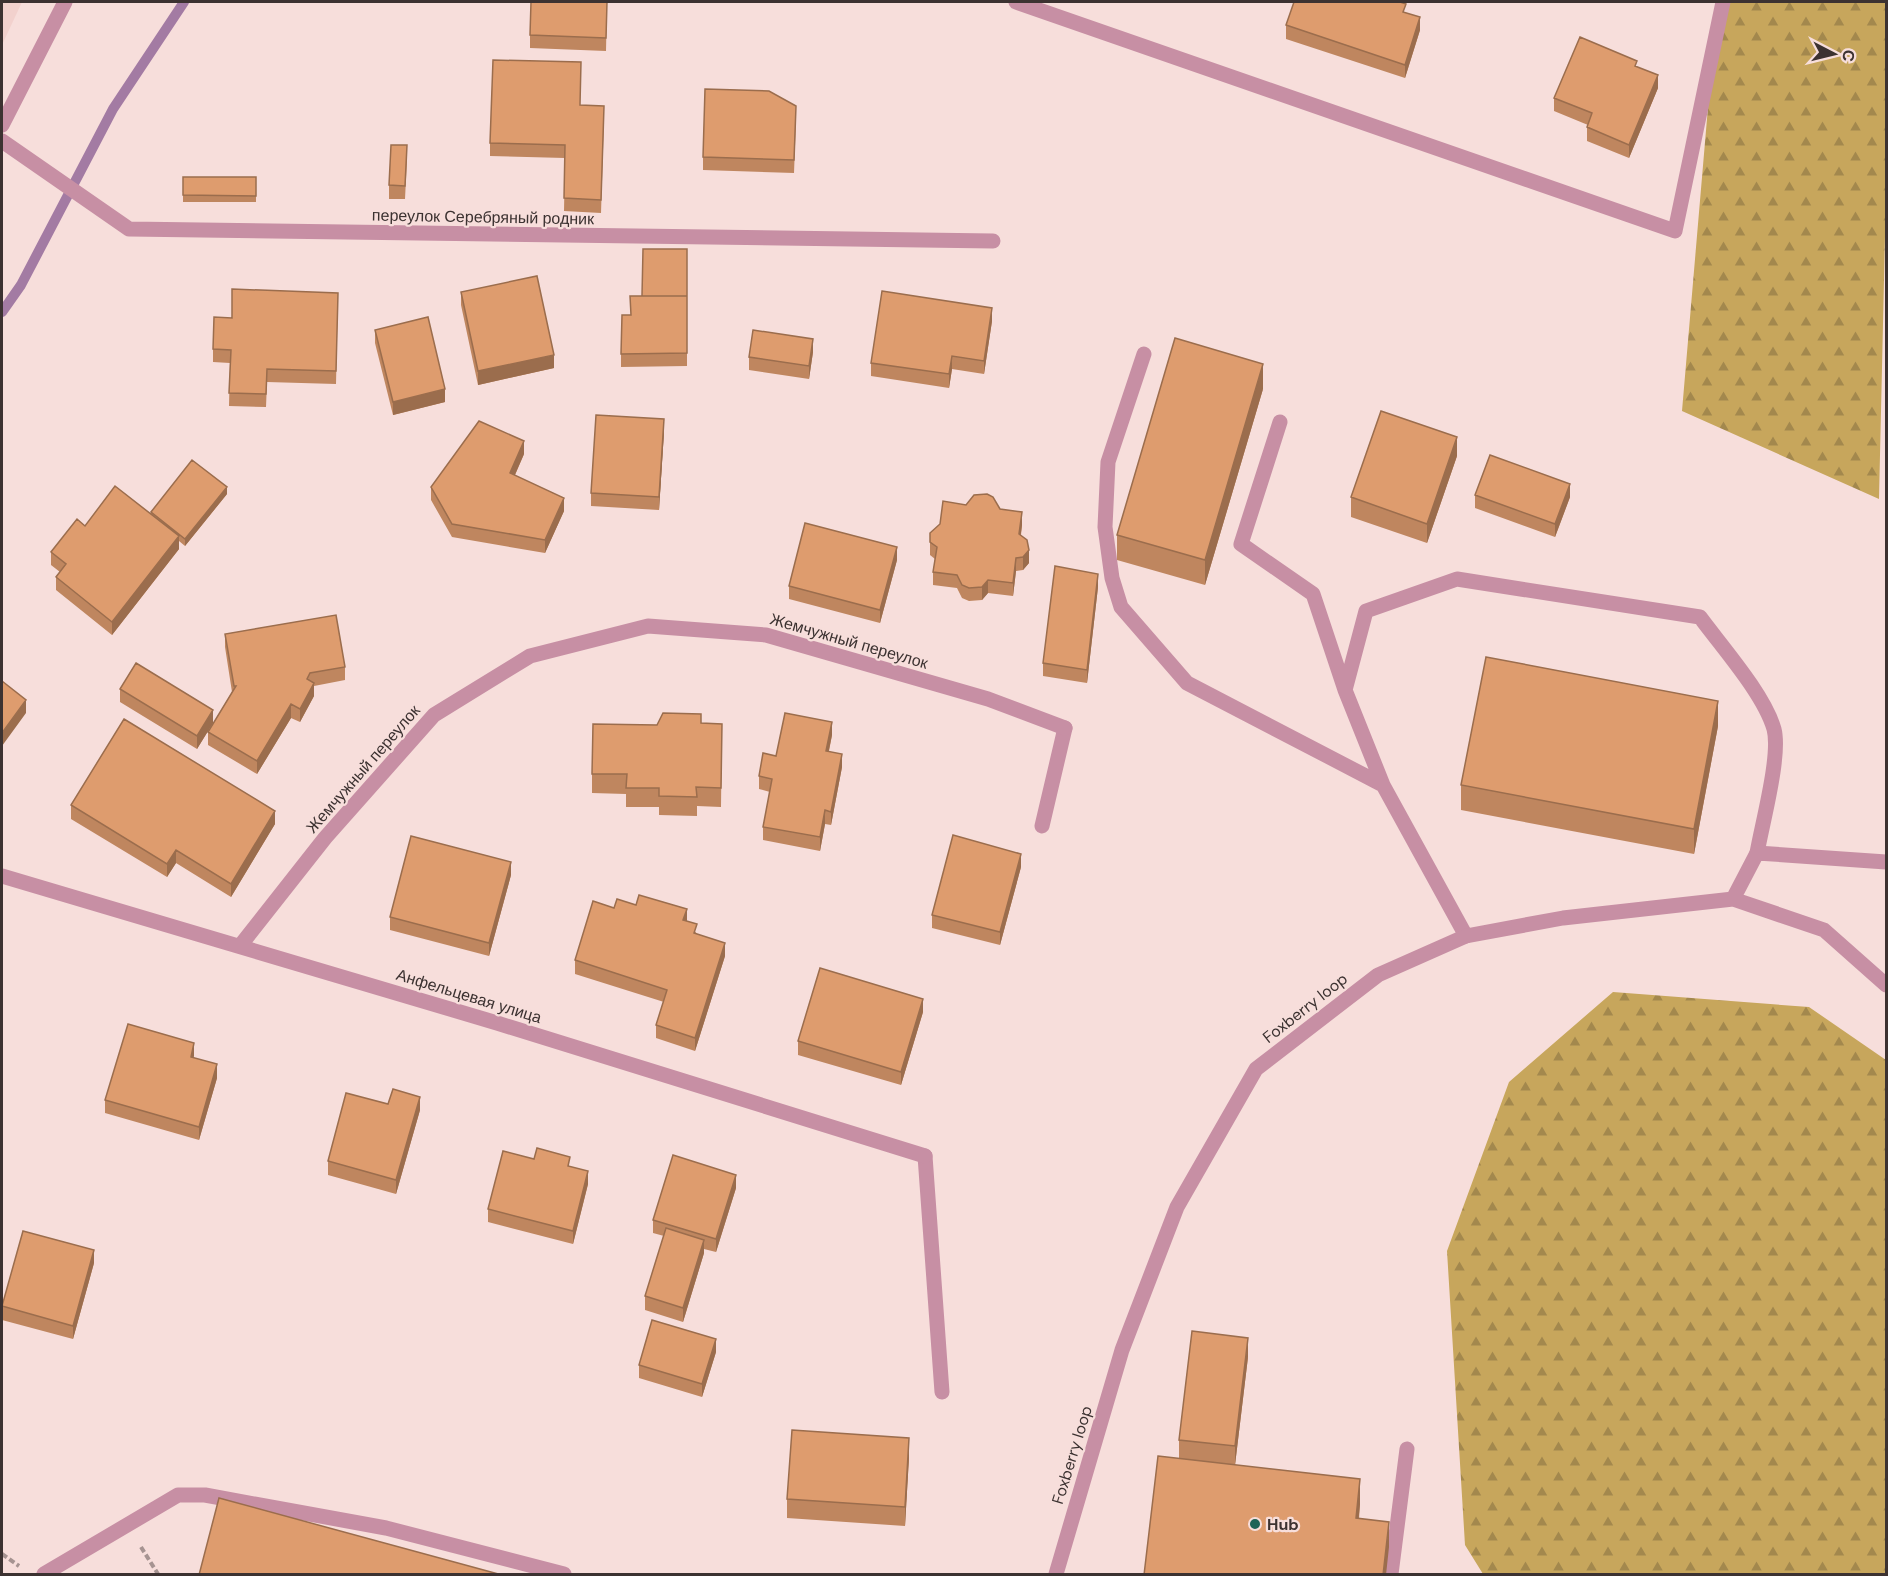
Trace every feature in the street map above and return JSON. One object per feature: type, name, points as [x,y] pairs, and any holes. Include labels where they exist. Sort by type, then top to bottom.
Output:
[{"type":"street","points":[[2,125],[65,2]]},
{"type":"street","points":[[1016,2],[1675,231],[1723,2]]},
{"type":"street","name":"переулок Серебряный родник","points":[[2,141],[129,230],[993,241]]},
{"type":"street","points":[[1143,354],[1108,462],[1105,527],[1112,578],[1121,607],[1187,683],[1383,785]]},
{"type":"street","points":[[1280,422],[1241,544],[1313,594],[1345,690],[1383,785],[1466,936]]},
{"type":"street","points":[[1345,690],[1366,612],[1457,579],[1700,617],[1754,691],[1774,730],[1774,762],[1757,853],[1733,899]]},
{"type":"street","name":"Жемчужный переулок","points":[[240,946],[325,838],[434,715],[530,656],[648,626],[766,635],[988,699],[1065,728],[1042,826]]},
{"type":"street","points":[[1757,853],[1887,862]]},
{"type":"street","name":"Анфельцевая улица","points":[[2,876],[240,946],[925,1156],[942,1392]]},
{"type":"street","name":"Foxberry loop","points":[[1056,1575],[1122,1350],[1177,1207],[1256,1069],[1378,975],[1466,936],[1563,918],[1733,899],[1824,930],[1887,985]]},
{"type":"street","points":[[1391,1575],[1407,1449]]},
{"type":"street","points":[[44,1575],[178,1495],[205,1495],[386,1528],[564,1575]]},
{"type":"shaded area","points":[[2,2],[22,2],[2,45]]},
{"type":"green space","points":[[1717,2],[1886,2],[1886,193],[1879,499],[1682,411]]},
{"type":"green space","points":[[1613,992],[1809,1007],[1886,1060],[1886,1574],[1483,1574],[1465,1545],[1447,1251],[1509,1082]]},
{"type":"building","points":[[531,2],[607,2],[606,38],[530,35]]},
{"type":"building","points":[[1294,2],[1400,2],[1406,4],[1403,12],[1420,17],[1405,65],[1286,25]]},
{"type":"building","points":[[1580,37],[1637,61],[1635,66],[1658,75],[1629,145],[1587,127],[1592,113],[1554,98]]},
{"type":"building","points":[[493,60],[581,62],[580,105],[604,106],[601,200],[564,198],[565,145],[490,143]]},
{"type":"building","points":[[705,89],[769,91],[796,106],[794,160],[703,157]]},
{"type":"building","points":[[391,145],[407,145],[405,186],[389,185]]},
{"type":"building","points":[[183,177],[256,177],[256,196],[183,195]]},
{"type":"building","points":[[643,249],[687,249],[687,296],[642,296]]},
{"type":"building","points":[[537,276],[554,355],[478,371],[461,292]]},
{"type":"building","points":[[232,289],[338,293],[336,371],[267,369],[266,394],[229,393],[231,350],[213,349],[214,317],[232,318]]},
{"type":"building","points":[[882,291],[992,308],[984,361],[952,356],[949,374],[871,363]]},
{"type":"building","points":[[630,296],[687,296],[687,353],[621,354],[622,315],[631,315]]},
{"type":"building","points":[[428,317],[445,389],[393,402],[375,330]]},
{"type":"building","points":[[753,330],[813,339],[809,366],[749,357]]},
{"type":"building","points":[[1175,338],[1263,364],[1205,560],[1117,535]]},
{"type":"building","points":[[1381,411],[1457,437],[1427,524],[1351,497]]},
{"type":"building","points":[[596,415],[664,419],[659,497],[591,493]]},
{"type":"building","points":[[479,421],[524,441],[510,473],[564,498],[545,540],[452,524],[431,487]]},
{"type":"building","points":[[1490,455],[1570,484],[1555,524],[1475,495]]},
{"type":"building","points":[[192,460],[227,487],[185,539],[151,512]]},
{"type":"building","points":[[115,486],[179,536],[112,622],[56,577],[66,564],[51,552],[77,519],[85,526]]},
{"type":"building","points":[[987,494],[993,497],[1000,509],[1022,512],[1019,534],[1027,540],[1029,550],[1023,557],[1016,558],[1013,583],[988,580],[982,587],[969,588],[962,585],[957,575],[933,572],[937,547],[930,542],[930,533],[940,524],[943,501],[966,505],[974,495]]},
{"type":"building","points":[[805,523],[897,547],[880,610],[789,586]]},
{"type":"building","points":[[1055,566],[1098,574],[1087,670],[1043,663]]},
{"type":"building","points":[[336,615],[345,667],[310,673],[307,679],[314,683],[300,709],[291,704],[257,761],[208,732],[236,686],[234,686],[225,634]]},
{"type":"building","points":[[1486,657],[1718,701],[1694,829],[1461,785]]},
{"type":"building","points":[[136,663],[213,710],[197,736],[120,689]]},
{"type":"building","points":[[2,681],[26,700],[2,733]]},
{"type":"building","points":[[663,713],[701,714],[701,723],[722,724],[721,788],[696,787],[697,797],[659,796],[659,788],[626,788],[627,774],[592,774],[593,724],[657,725]]},
{"type":"building","points":[[785,713],[832,722],[826,751],[842,754],[831,812],[825,810],[820,837],[763,827],[772,779],[759,776],[763,753],[776,756]]},
{"type":"building","points":[[124,719],[275,811],[231,884],[176,850],[167,864],[71,805]]},
{"type":"building","points":[[953,835],[1021,854],[1000,932],[932,915]]},
{"type":"building","points":[[411,836],[511,862],[489,943],[390,917]]},
{"type":"building","points":[[639,895],[687,909],[683,920],[697,924],[694,933],[725,943],[695,1038],[656,1025],[667,990],[575,960],[593,901],[614,908],[617,899],[636,905]]},
{"type":"building","points":[[820,968],[923,999],[901,1072],[798,1041]]},
{"type":"building","points":[[128,1024],[194,1043],[191,1057],[217,1064],[199,1127],[105,1100]]},
{"type":"building","points":[[393,1089],[420,1097],[396,1180],[328,1161],[346,1093],[388,1104]]},
{"type":"building","points":[[537,1148],[570,1157],[568,1166],[588,1171],[573,1231],[488,1209],[503,1151],[534,1159]]},
{"type":"building","points":[[673,1155],[736,1175],[716,1239],[653,1220]]},
{"type":"building","points":[[666,1228],[704,1240],[683,1308],[645,1296]]},
{"type":"building","points":[[23,1231],[94,1250],[73,1326],[2,1306]]},
{"type":"building","points":[[652,1320],[716,1339],[702,1384],[639,1365]]},
{"type":"building","points":[[1192,1331],[1248,1338],[1235,1446],[1179,1440]]},
{"type":"building","points":[[792,1430],[909,1438],[905,1507],[787,1499]]},
{"type":"building","name":"Hub","points":[[1158,1456],[1360,1479],[1356,1518],[1389,1522],[1383,1575],[1144,1575]]},
{"type":"building","points":[[219,1498],[502,1575],[199,1575]]},
{"type":"waterway","points":[[2,312],[21,285],[113,109],[184,2]]},
{"type":"place","name":"Hub","points":[[1255,1524]]}]
